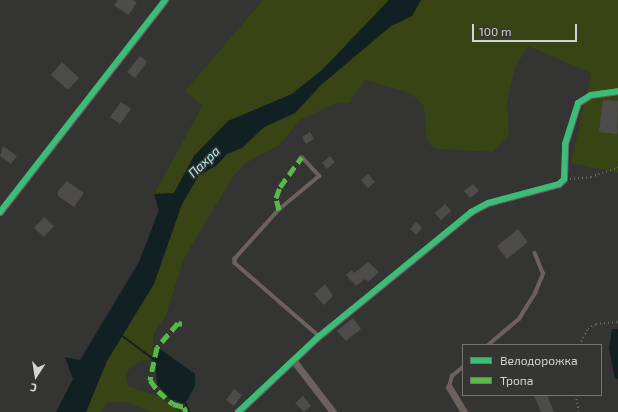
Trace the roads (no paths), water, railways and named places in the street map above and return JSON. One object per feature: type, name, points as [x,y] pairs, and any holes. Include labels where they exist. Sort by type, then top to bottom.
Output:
[{"type":"street","points":[[0,212],[165,0]]},
{"type":"street","points":[[238,412],[319,336],[471,212],[488,203],[559,184],[564,179],[565,144],[578,103],[591,94],[618,91]]},
{"type":"street","points":[[293,360],[333,412]]},
{"type":"street","points":[[449,387],[464,412]]},
{"type":"lane","points":[[302,157],[320,176],[279,210],[235,258],[235,264],[319,336]]},
{"type":"lane","points":[[489,344],[519,319],[535,293],[543,274],[535,254]]},
{"type":"lane","points":[[449,387],[452,376],[462,368]]},
{"type":"water","name":"Пахра","points":[[389,0],[421,0],[412,16],[391,26],[321,85],[295,113],[264,127],[242,148],[227,154],[216,166],[199,175],[182,204],[154,284],[107,361],[86,412],[56,412],[73,379],[65,357],[80,360],[139,262],[159,210],[154,194],[174,193],[194,156],[228,121],[292,94],[322,70]]},
{"type":"water","points":[[612,329],[618,329],[618,379],[615,379],[609,349]]},
{"type":"water","points":[[160,349],[195,374],[195,386],[185,404],[170,399],[157,384],[155,357]]},
{"type":"waterway","points":[[121,335],[156,361]]},
{"type":"waterway","points":[[185,402],[189,412]]}]
